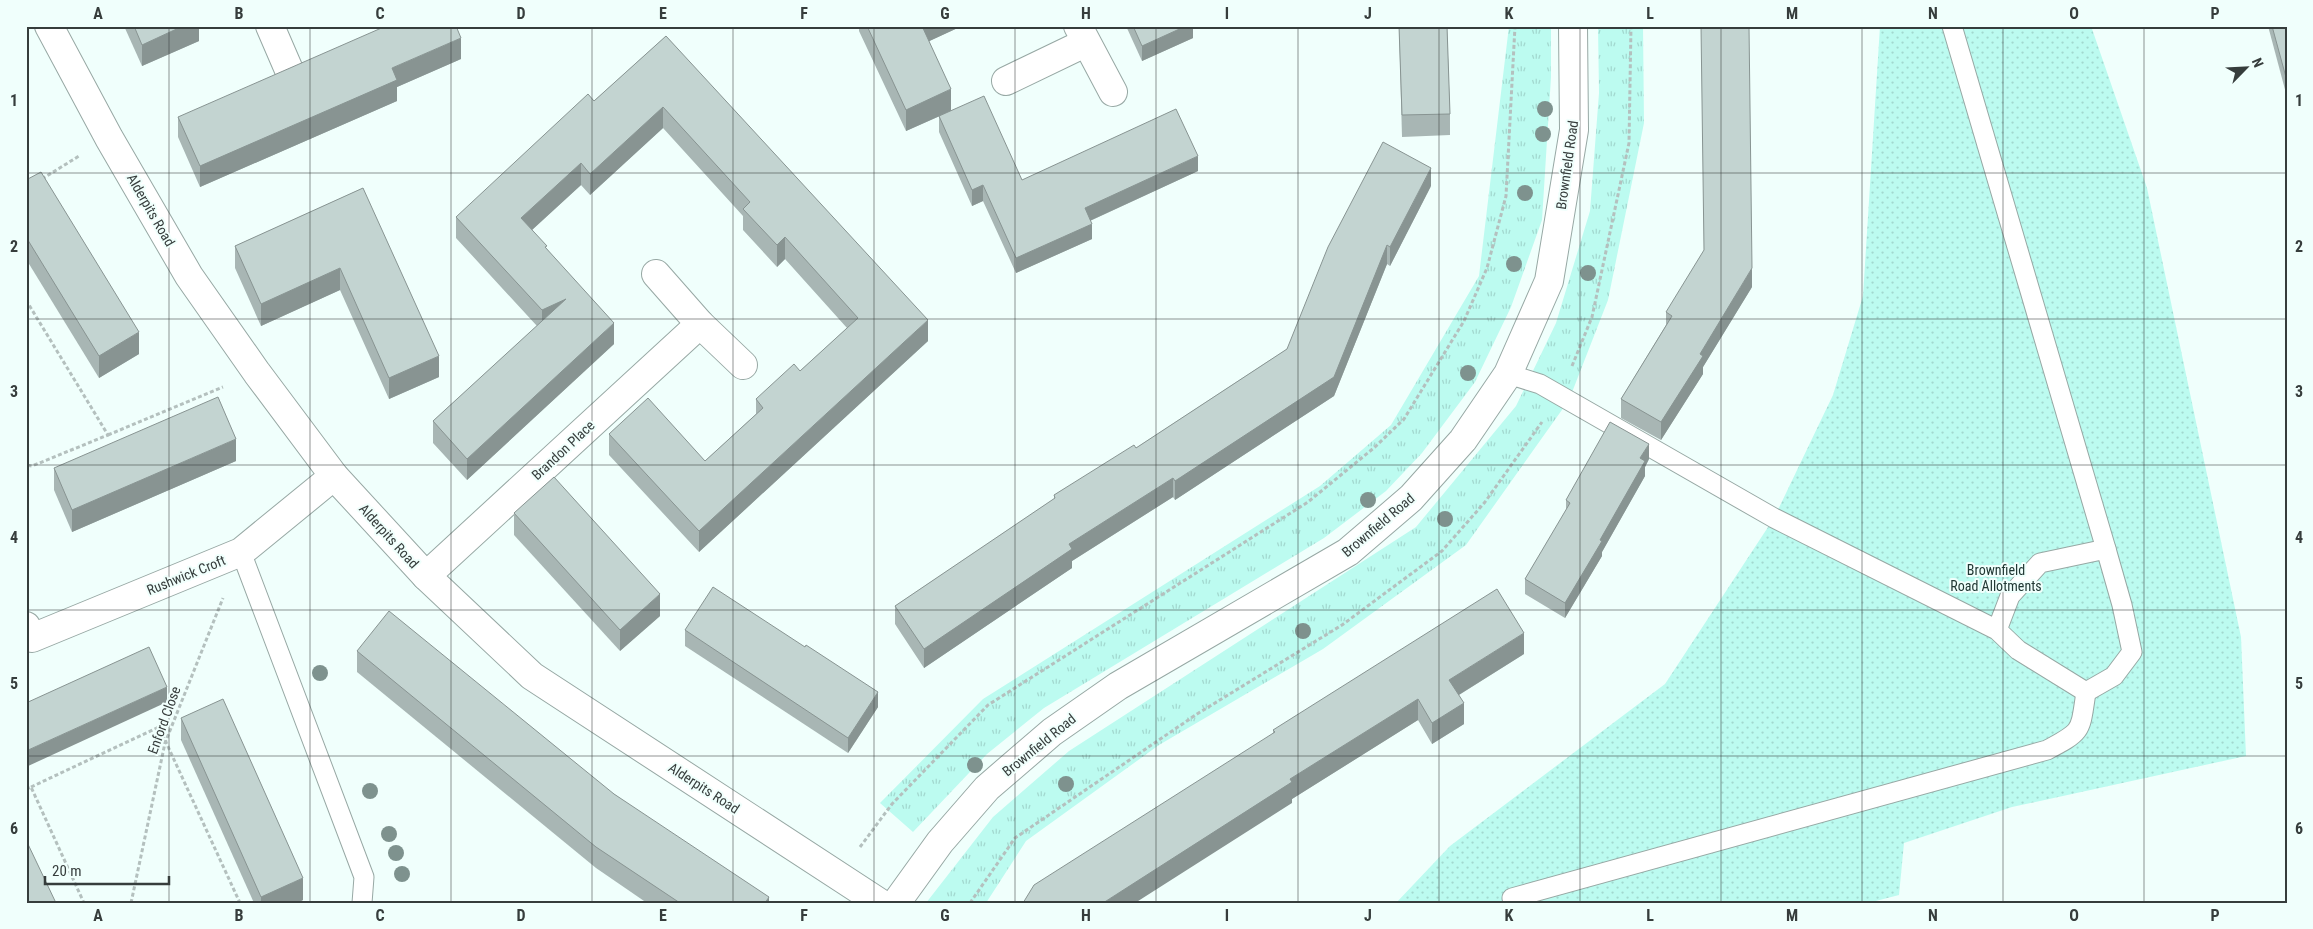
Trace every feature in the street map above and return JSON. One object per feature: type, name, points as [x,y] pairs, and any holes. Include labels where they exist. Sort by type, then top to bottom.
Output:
[{"type":"street","name":"Alderpits Road","points":[[50,26],[109,138],[189,276],[257,373],[334,476],[426,576],[532,676],[880,903]]},
{"type":"street","points":[[270,26],[289,70]]},
{"type":"street","name":"Brownfield Road","points":[[896,903],[940,842],[988,788],[1052,732],[1118,686],[1348,552],[1411,498],[1463,440],[1508,374],[1550,281],[1574,130],[1574,26]]},
{"type":"street","points":[[1006,81],[1081,34],[1113,92]]},
{"type":"street","points":[[656,274],[700,324],[743,365]]},
{"type":"street","name":"Brandon Place","points":[[426,576],[700,324]]},
{"type":"street","name":"Rushwick Croft","points":[[26,626],[32,638],[241,552],[334,476]]},
{"type":"lane","points":[[1952,26],[2106,549],[2122,605],[2132,652],[2114,676],[2086,692]]},
{"type":"lane","points":[[1508,374],[1540,384],[1774,518],[1997,630],[2018,650],[2086,692]]},
{"type":"lane","points":[[1997,630],[2010,596],[2040,563],[2106,549]]},
{"type":"lane","points":[[241,552],[364,877],[362,903]]},
{"type":"lane","points":[[1512,898],[2047,750],[2075,736],[2082,722],[2086,692]]},
{"type":"path","points":[[838,876],[892,804],[988,705],[1308,502],[1375,447],[1404,419],[1464,321],[1487,268],[1506,196],[1514,26]]},
{"type":"path","points":[[34,184],[109,138]]},
{"type":"path","points":[[26,300],[108,435]]},
{"type":"path","points":[[26,469],[257,373]]},
{"type":"path","points":[[26,465],[32,466]]},
{"type":"path","name":"Enford Close","points":[[131,903],[166,743],[241,552]]},
{"type":"path","points":[[26,789],[159,727],[240,903]]},
{"type":"path","points":[[31,787],[84,903]]},
{"type":"green space","points":[[1509,26],[1551,26],[1551,77],[1542,220],[1511,307],[1475,382],[1422,453],[1386,491],[1324,538],[1044,708],[987,754],[913,832],[880,803],[983,699],[1320,486],[1391,425],[1479,276]]},
{"type":"green space","points":[[1598,26],[1643,26],[1644,123],[1608,300],[1569,400],[1466,545],[1323,649],[1159,745],[1026,841],[986,903],[926,903],[993,817],[1069,751],[1416,527],[1516,406],[1556,323],[1590,211],[1599,93]]},
{"type":"green space","name":"Brownfield Road Allotments","points":[[1880,26],[2091,26],[2147,188],[2241,637],[2246,756],[2012,807],[1904,843],[1899,895],[1868,903],[1396,903],[1450,846],[1665,684],[1774,518],[1833,395],[1863,296]]},
{"type":"building","points":[[134,26],[183,26],[142,45]]},
{"type":"building","points":[[386,26],[456,26],[461,38],[392,68],[397,80],[200,166],[178,117]]},
{"type":"building","points":[[867,26],[922,26],[951,89],[906,110]]},
{"type":"building","points":[[1133,26],[1186,26],[1142,46]]},
{"type":"building","points":[[1399,26],[1447,26],[1450,114],[1402,115]]},
{"type":"building","points":[[1701,26],[1749,26],[1752,268],[1700,354],[1703,356],[1661,422],[1621,399],[1672,316],[1666,312],[1704,250]]},
{"type":"building","points":[[2272,26],[2287,26],[2287,81]]},
{"type":"building","points":[[666,36],[928,320],[699,531],[609,434],[648,398],[705,461],[763,408],[756,399],[794,364],[800,371],[858,318],[785,237],[777,245],[743,209],[750,202],[663,107],[590,174],[581,163],[521,218],[614,323],[467,459],[433,421],[566,299],[542,310],[456,217],[588,94],[594,101]]},
{"type":"building","points":[[984,96],[1022,180],[1176,109],[1198,156],[1085,208],[1092,224],[1016,258],[983,185],[972,190],[939,116]]},
{"type":"building","points":[[1383,142],[1431,168],[1390,247],[1387,245],[1334,377],[1175,481],[1173,478],[1069,544],[1072,549],[924,649],[895,606],[1055,498],[1054,495],[1134,445],[1136,448],[1287,349],[1328,247]]},
{"type":"building","points":[[41,172],[139,332],[99,356],[26,237],[26,180]]},
{"type":"building","points":[[363,188],[439,356],[389,378],[340,268],[261,304],[235,246]]},
{"type":"building","points":[[218,397],[236,439],[72,510],[54,468]]},
{"type":"building","points":[[1610,422],[1649,444],[1640,458],[1645,461],[1600,540],[1602,541],[1565,603],[1525,579],[1570,503],[1566,500]]},
{"type":"building","points":[[554,477],[660,594],[620,630],[514,513]]},
{"type":"building","points":[[713,587],[878,692],[848,738],[685,630]]},
{"type":"building","points":[[1497,589],[1524,633],[1449,680],[1464,703],[1432,723],[1418,699],[1290,779],[1292,782],[1103,903],[1023,903],[1034,885],[1275,732],[1273,730]]},
{"type":"building","points":[[389,611],[614,794],[769,897],[765,903],[680,903],[596,847],[357,651]]},
{"type":"building","points":[[149,647],[167,687],[26,751],[26,703]]},
{"type":"building","points":[[223,699],[303,878],[261,897],[181,718]]},
{"type":"building","points":[[26,840],[56,903],[26,903]]}]
